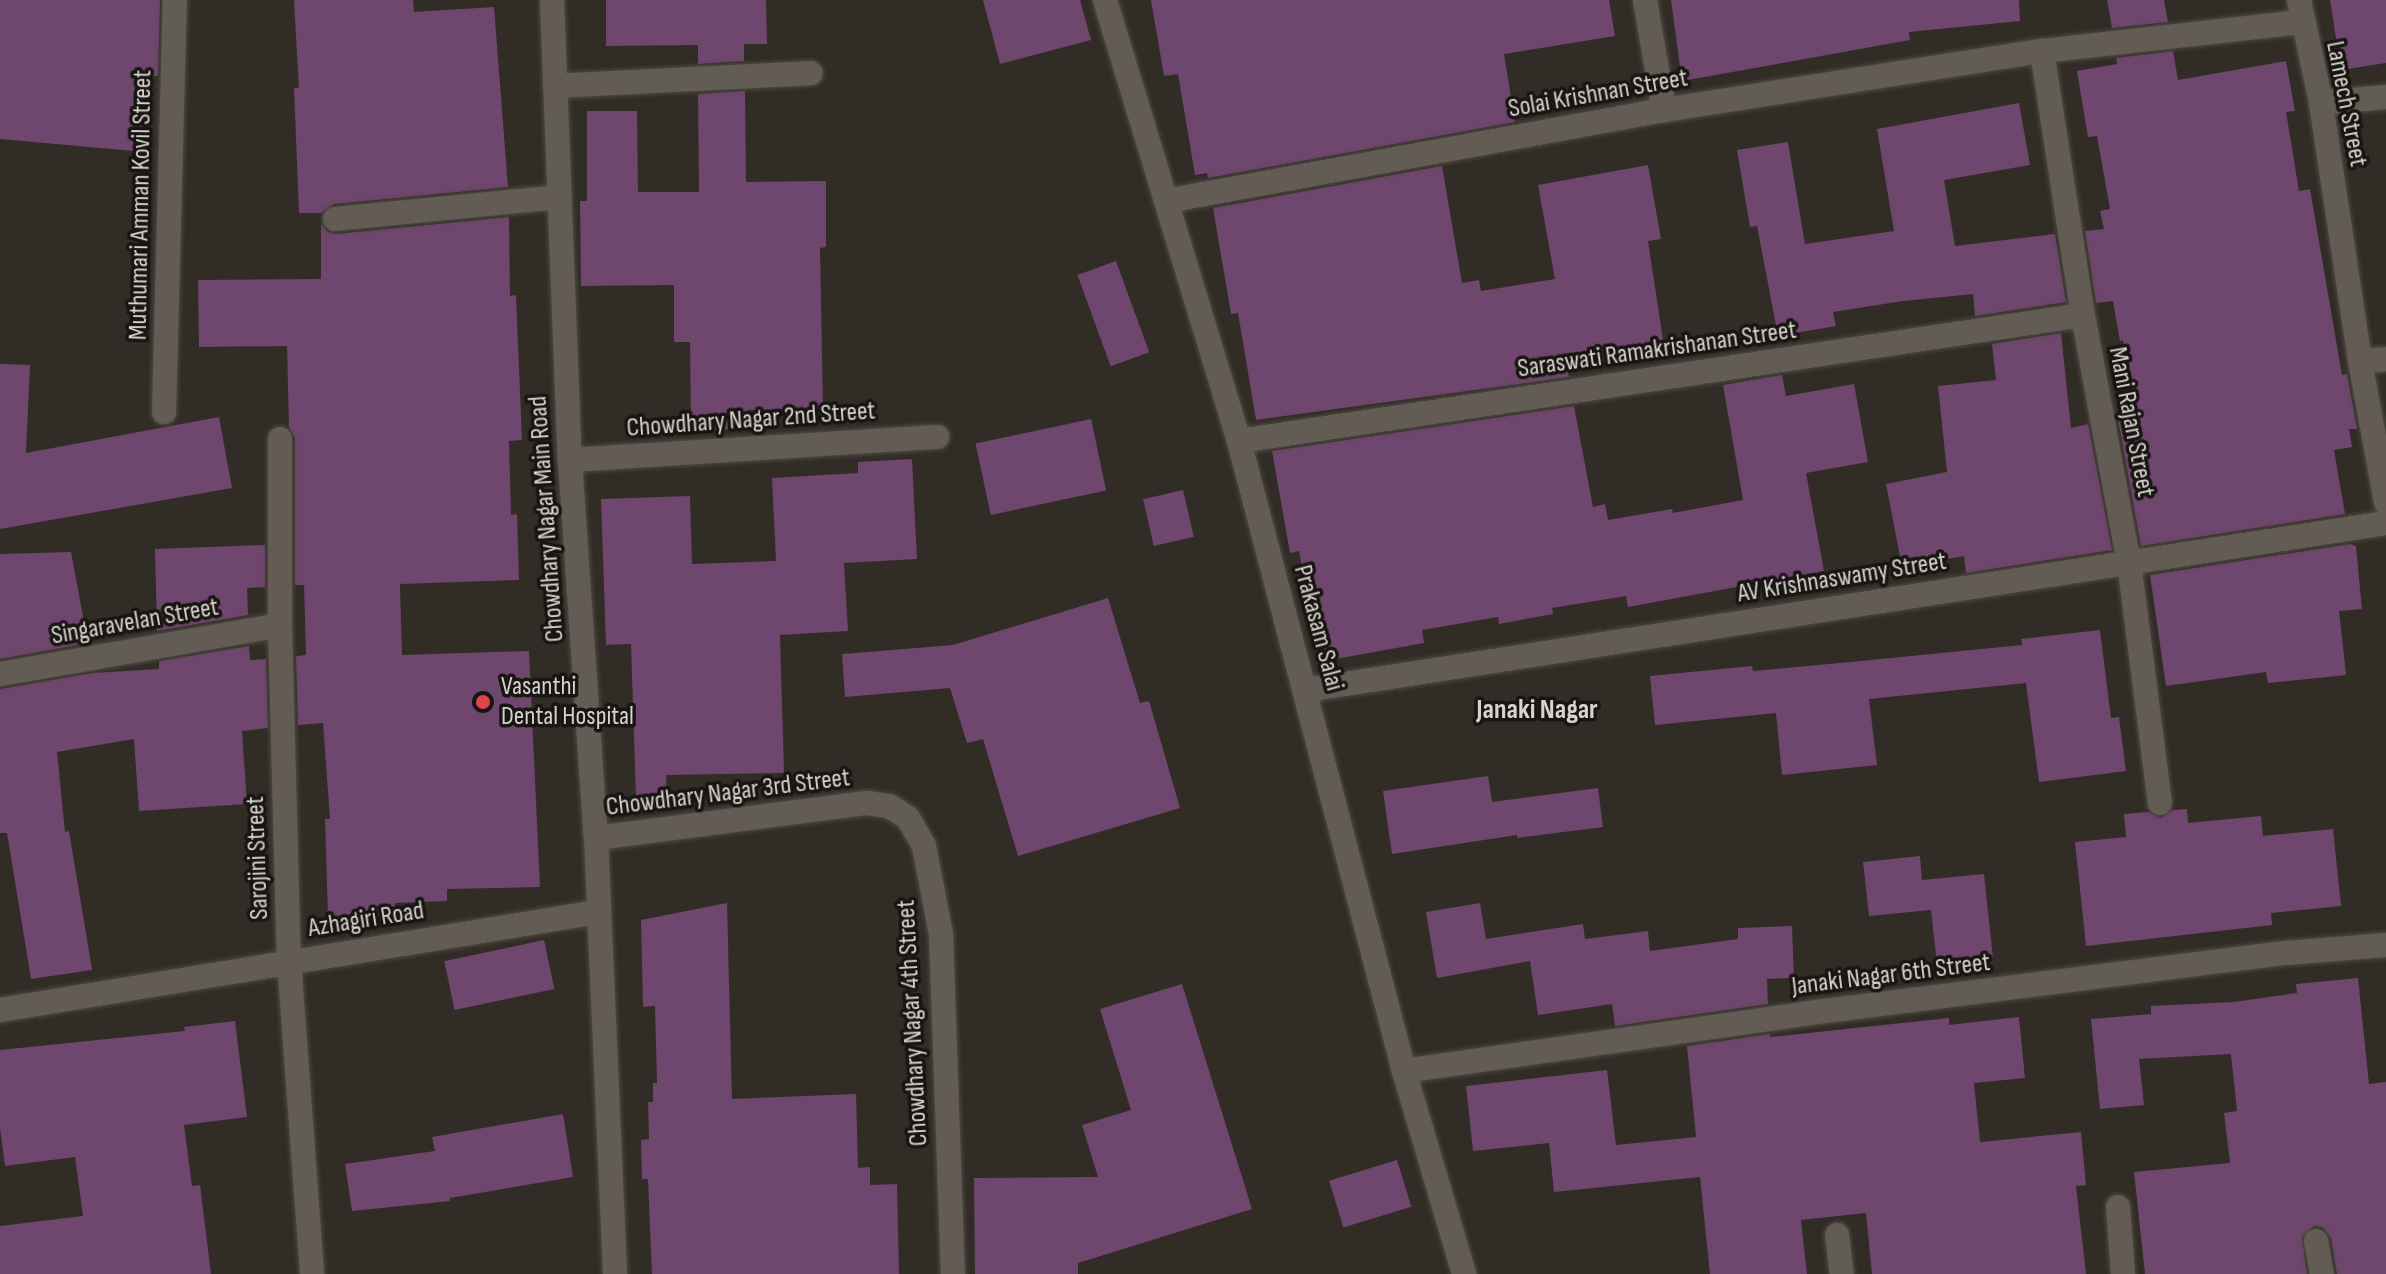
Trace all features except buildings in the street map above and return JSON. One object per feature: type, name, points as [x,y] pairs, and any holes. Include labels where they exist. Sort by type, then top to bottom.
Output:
[{"type":"street","name":"Muthumari Amman Kovil Street","points":[[164,412],[175,0]]},
{"type":"street","name":"Chowdhary Nagar Main Road","points":[[552,0],[570,460],[596,838],[615,1274]]},
{"type":"street","name":"Prakasam Salai","points":[[1105,0],[1239,441],[1404,1071],[1464,1274]]},
{"type":"street","points":[[1645,0],[1664,110]]},
{"type":"street","name":"Solai Krishnan Street","points":[[1166,201],[1664,110],[2300,11]]},
{"type":"street","name":"Lamech Street","points":[[2300,11],[2321,103],[2360,361],[2386,503]]},
{"type":"street","name":"Mani Rajan Street","points":[[2042,51],[2083,315],[2129,562],[2160,803]]},
{"type":"street","points":[[555,86],[811,73]]},
{"type":"street","points":[[2321,103],[2386,97]]},
{"type":"street","points":[[335,219],[559,197]]},
{"type":"street","name":"Saraswati Ramakrishanan Street","points":[[1239,441],[2083,315]]},
{"type":"street","points":[[2360,361],[2386,359]]},
{"type":"street","name":"Chowdhary Nagar 2nd Street","points":[[570,460],[937,437]]},
{"type":"street","name":"Sarojini Street","points":[[280,439],[280,625],[289,960],[312,1274]]},
{"type":"street","name":"AV Krishnaswamy Street","points":[[1306,690],[2386,523]]},
{"type":"street","name":"Singaravelan Street","points":[[0,674],[280,625]]},
{"type":"street","name":"Chowdhary Nagar 3rd Street","points":[[596,838],[867,803]]},
{"type":"street","name":"Chowdhary Nagar 4th Street","points":[[867,803],[889,806],[908,818],[924,846],[933,881],[941,934],[953,1274]]},
{"type":"street","name":"Azhagiri Road","points":[[0,1010],[289,960],[598,912]]},
{"type":"street","name":"Janaki Nagar 6th Street","points":[[1404,1071],[1840,1009],[2287,953],[2386,945]]},
{"type":"street","points":[[2118,1207],[2123,1274]]},
{"type":"street","points":[[1837,1235],[1842,1274]]},
{"type":"street","points":[[2316,1241],[2322,1274]]},
{"type":"place","name":"Vasanthi Dental Hospital","points":[[483,702]]},
{"type":"district","name":"Janaki Nagar","points":[[1537,710]]}]
